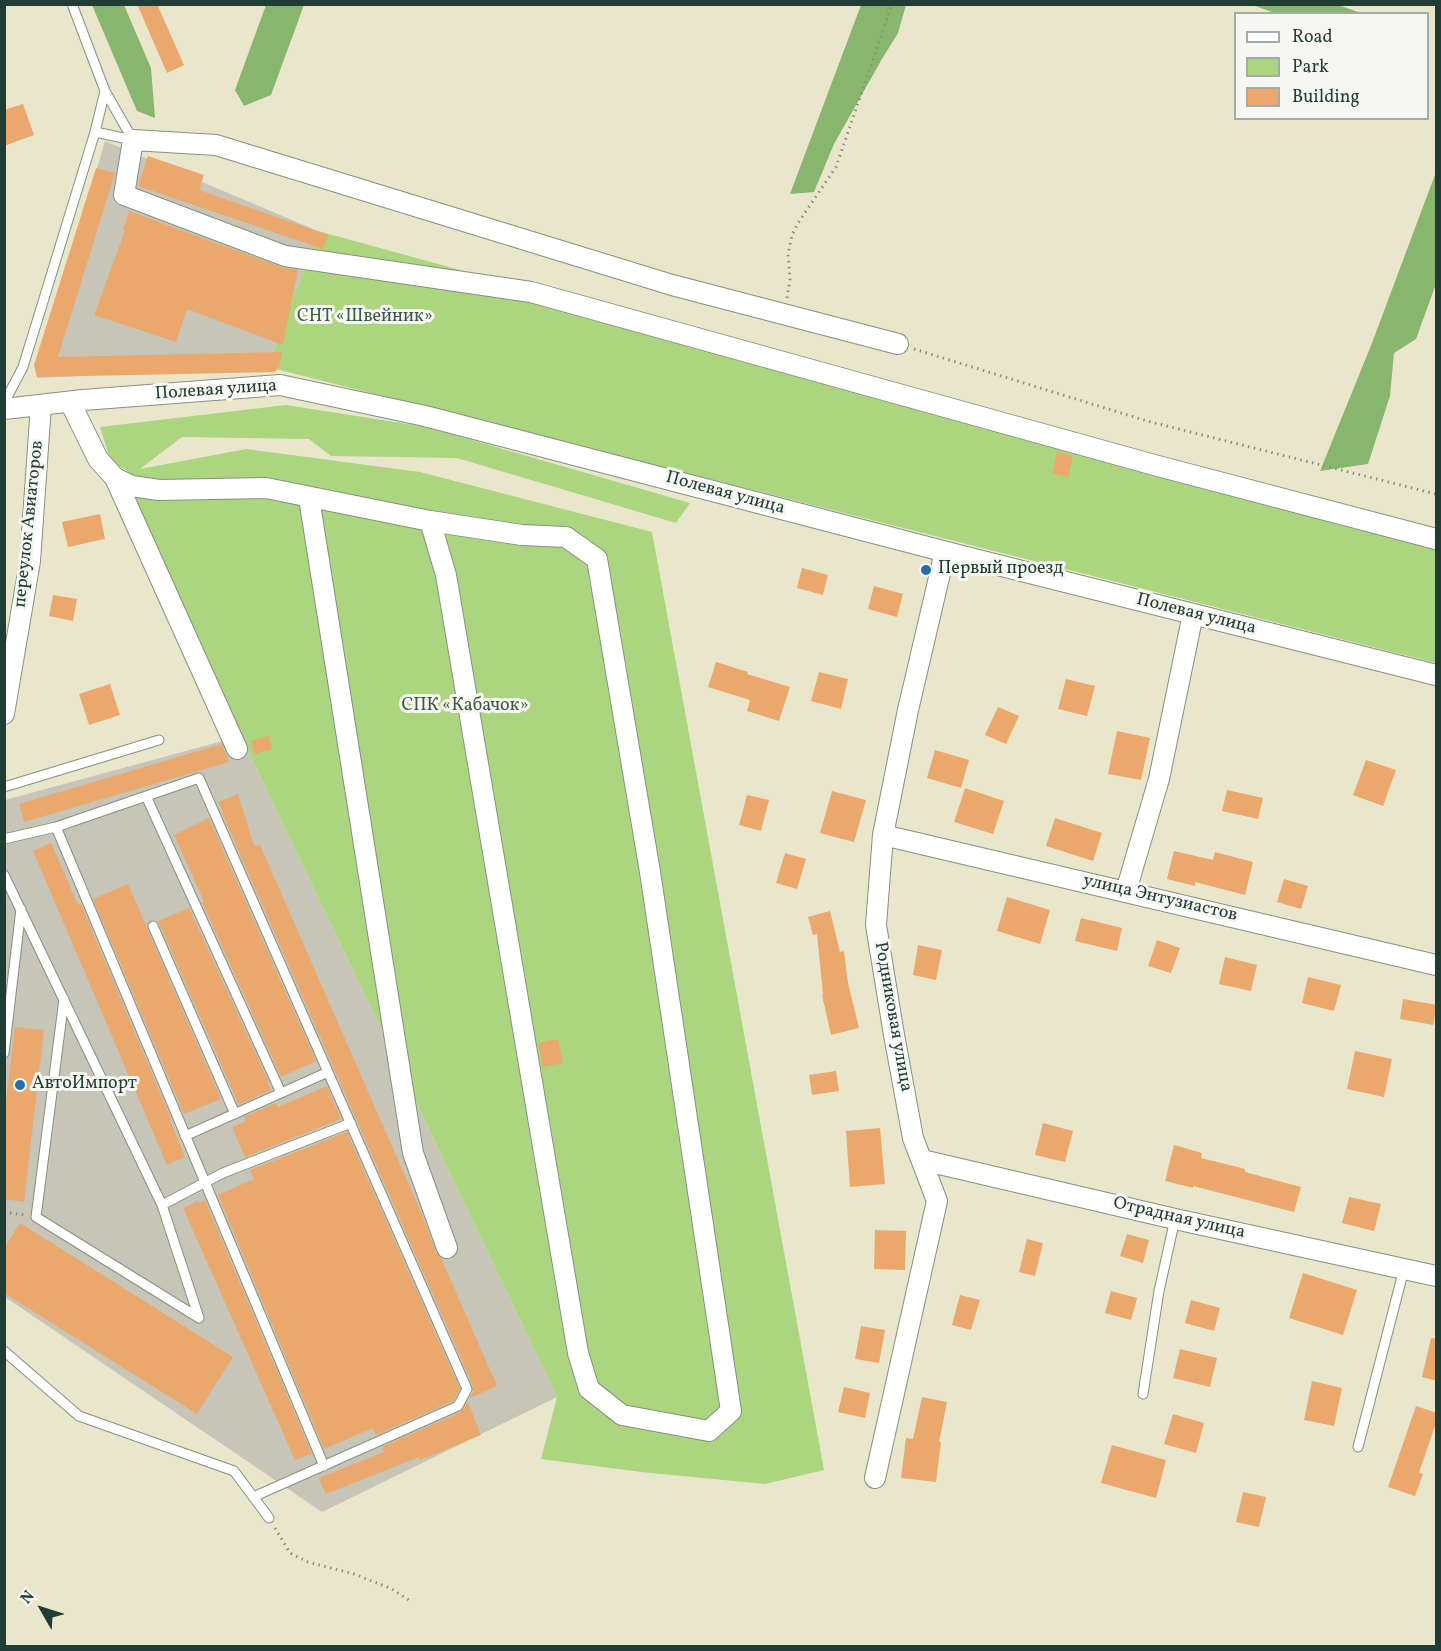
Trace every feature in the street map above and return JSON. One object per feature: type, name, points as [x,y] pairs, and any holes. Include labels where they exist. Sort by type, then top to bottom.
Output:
[{"type":"street","points":[[898,344],[661,282],[216,145],[133,140],[124,195],[285,256],[531,292],[1158,466],[1437,539]]},
{"type":"street","name":"Полевая улица","points":[[4,409],[280,385],[425,416],[945,552],[1437,675]]},
{"type":"street","points":[[70,402],[98,459],[115,478],[237,749]]},
{"type":"street","name":"переулок Авиаторов","points":[[4,714],[30,561],[41,405]]},
{"type":"street","points":[[115,478],[132,486],[159,490],[266,488],[430,521],[522,535],[566,537],[597,559],[650,872],[731,1411],[710,1431],[622,1415],[589,1389],[576,1341],[446,575],[430,521]]},
{"type":"street","points":[[309,498],[413,1153],[447,1248]]},
{"type":"street","name":"Родниковая улица","points":[[875,1478],[936,1201],[914,1138],[876,926],[884,835],[908,710],[945,552]]},
{"type":"street","points":[[1126,891],[1159,779],[1193,614]]},
{"type":"street","name":"улица Энтузиастов","points":[[884,835],[1437,965]]},
{"type":"street","name":"Отрадная улица","points":[[922,1160],[1175,1219],[1437,1276]]},
{"type":"lane","points":[[72,4],[105,91],[133,140]]},
{"type":"lane","points":[[4,403],[23,367],[105,91]]},
{"type":"lane","points":[[94,132],[133,140]]},
{"type":"lane","points":[[4,787],[159,740]]},
{"type":"lane","points":[[4,839],[56,827],[199,778],[466,1389],[458,1406],[253,1497]]},
{"type":"lane","points":[[146,796],[281,1093]]},
{"type":"lane","points":[[56,827],[324,1466]]},
{"type":"lane","points":[[4,874],[64,999],[162,1205],[199,1318],[36,1217],[64,999]]},
{"type":"lane","points":[[4,1053],[21,909]]},
{"type":"lane","points":[[153,926],[235,1114]]},
{"type":"lane","points":[[185,1136],[328,1072]]},
{"type":"lane","points":[[162,1205],[223,1173],[351,1123]]},
{"type":"lane","points":[[1143,1394],[1159,1291],[1175,1219]]},
{"type":"lane","points":[[1358,1446],[1404,1269]]},
{"type":"lane","points":[[4,1351],[79,1416],[234,1471],[269,1518]]},
{"type":"path","points":[[785,315],[790,279],[788,254],[792,235],[836,167],[892,4]]},
{"type":"path","points":[[898,344],[1147,421],[1437,494]]},
{"type":"path","points":[[4,1212],[36,1217]]},
{"type":"path","points":[[269,1518],[290,1552],[308,1562],[354,1574],[392,1589],[409,1600]]},
{"type":"shaded area","points":[[105,141],[318,231],[268,367],[37,378]]},
{"type":"shaded area","points":[[241,736],[557,1397],[322,1512],[5,1297],[5,800]]},
{"type":"green space","points":[[92,5],[124,5],[151,68],[155,118],[137,111]]},
{"type":"green space","points":[[266,5],[304,5],[271,95],[244,106],[235,90]]},
{"type":"green space","points":[[861,5],[906,5],[898,33],[834,144],[814,192],[790,194]]},
{"type":"green space","points":[[1252,5],[1338,5],[1358,12],[1272,12]]},
{"type":"green space","points":[[1436,172],[1436,284],[1416,339],[1394,353],[1390,396],[1368,464],[1320,471],[1372,343]]},
{"type":"green space","name":"СНТ «Швейник»","points":[[318,231],[1436,538],[1436,663],[268,367]]},
{"type":"green space","name":"СПК «Кабачок»","points":[[286,405],[427,427],[690,503],[676,523],[457,458],[331,456],[309,439],[182,437],[140,469],[246,449],[420,472],[652,532],[824,1470],[765,1484],[641,1472],[541,1459],[557,1397],[241,736],[105,477],[129,472],[111,462],[100,427]]},
{"type":"building","points":[[137,4],[157,4],[184,65],[167,73]]},
{"type":"building","points":[[23,104],[34,135],[4,146],[4,110]]},
{"type":"building","points":[[148,156],[204,175],[199,190],[328,235],[323,249],[138,186]]},
{"type":"building","points":[[96,168],[115,173],[58,357],[282,352],[279,367],[275,372],[37,377],[34,365]]},
{"type":"building","points":[[129,211],[281,267],[298,270],[283,345],[187,309],[176,342],[94,315],[125,231],[123,230]]},
{"type":"building","points":[[1057,452],[1073,456],[1068,477],[1052,473]]},
{"type":"building","points":[[100,514],[105,539],[68,547],[62,522]]},
{"type":"building","points":[[802,568],[828,575],[823,595],[797,588]]},
{"type":"building","points":[[874,586],[903,594],[897,617],[868,609]]},
{"type":"building","points":[[53,595],[77,599],[73,621],[49,616]]},
{"type":"building","points":[[716,662],[790,687],[779,721],[747,711],[750,700],[708,687]]},
{"type":"building","points":[[819,672],[848,679],[841,709],[811,701]]},
{"type":"building","points":[[1066,679],[1095,686],[1087,716],[1058,709]]},
{"type":"building","points":[[110,684],[120,715],[89,725],[79,694]]},
{"type":"building","points":[[998,707],[1019,716],[1006,744],[985,735]]},
{"type":"building","points":[[1117,731],[1150,738],[1141,780],[1108,774]]},
{"type":"building","points":[[269,736],[272,749],[254,754],[251,741]]},
{"type":"building","points":[[222,744],[229,762],[24,822],[19,804]]},
{"type":"building","points":[[935,750],[969,760],[961,788],[927,778]]},
{"type":"building","points":[[1366,760],[1396,770],[1383,806],[1353,795]]},
{"type":"building","points":[[965,788],[1004,801],[993,834],[954,822]]},
{"type":"building","points":[[1227,790],[1263,798],[1258,819],[1222,811]]},
{"type":"building","points":[[832,791],[866,800],[854,842],[820,833]]},
{"type":"building","points":[[238,794],[254,846],[260,845],[423,1217],[436,1252],[441,1258],[497,1386],[470,1398],[473,1386],[222,813],[218,802]]},
{"type":"building","points":[[747,795],[769,800],[761,831],[739,825]]},
{"type":"building","points":[[209,818],[316,1061],[281,1077],[174,835]]},
{"type":"building","points":[[1055,818],[1102,833],[1093,861],[1046,846]]},
{"type":"building","points":[[51,843],[78,905],[81,904],[185,1157],[167,1165],[33,851]]},
{"type":"building","points":[[1174,851],[1213,860],[1215,852],[1253,862],[1245,895],[1195,882],[1195,886],[1167,879]]},
{"type":"building","points":[[785,853],[806,859],[797,889],[776,883]]},
{"type":"building","points":[[1284,879],[1308,886],[1301,909],[1277,902]]},
{"type":"building","points":[[128,884],[221,1099],[184,1114],[93,899]]},
{"type":"building","points":[[1007,897],[1050,910],[1040,944],[997,931]]},
{"type":"building","points":[[189,908],[269,1082],[267,1083],[271,1090],[239,1105],[158,921]]},
{"type":"building","points":[[830,911],[840,952],[844,951],[848,983],[859,1028],[831,1035],[822,995],[817,934],[813,935],[808,917]]},
{"type":"building","points":[[1081,918],[1122,928],[1117,951],[1075,941]]},
{"type":"building","points":[[1157,940],[1180,948],[1171,973],[1148,966]]},
{"type":"building","points":[[918,945],[942,950],[936,980],[913,975]]},
{"type":"building","points":[[1225,957],[1257,965],[1251,991],[1219,984]]},
{"type":"building","points":[[1308,977],[1341,985],[1334,1011],[1302,1003]]},
{"type":"building","points":[[1403,999],[1437,1005],[1433,1025],[1400,1019]]},
{"type":"building","points":[[15,1027],[44,1030],[24,1202],[4,1199],[4,1118]]},
{"type":"building","points":[[558,1039],[563,1063],[543,1067],[538,1043]]},
{"type":"building","points":[[1355,1051],[1392,1059],[1384,1097],[1347,1089]]},
{"type":"building","points":[[836,1071],[839,1091],[812,1095],[809,1075]]},
{"type":"building","points":[[327,1086],[341,1119],[245,1157],[232,1127],[246,1121],[244,1117],[276,1103],[278,1107]]},
{"type":"building","points":[[1043,1123],[1073,1131],[1065,1162],[1035,1155]]},
{"type":"building","points":[[880,1128],[885,1184],[850,1187],[846,1131]]},
{"type":"building","points":[[347,1132],[460,1389],[453,1401],[376,1435],[373,1428],[324,1449],[218,1195],[254,1179],[250,1170]]},
{"type":"building","points":[[1174,1145],[1202,1153],[1201,1158],[1301,1187],[1294,1212],[1165,1181]]},
{"type":"building","points":[[1349,1197],[1381,1204],[1374,1231],[1342,1223]]},
{"type":"building","points":[[205,1200],[312,1454],[295,1460],[183,1208]]},
{"type":"building","points":[[20,1223],[233,1357],[197,1414],[4,1293],[4,1248]]},
{"type":"building","points":[[875,1230],[906,1231],[905,1270],[874,1269]]},
{"type":"building","points":[[1127,1234],[1149,1240],[1143,1263],[1120,1256]]},
{"type":"building","points":[[1027,1239],[1043,1243],[1035,1276],[1019,1272]]},
{"type":"building","points":[[1303,1273],[1357,1290],[1343,1335],[1289,1318]]},
{"type":"building","points":[[1111,1291],[1137,1298],[1131,1320],[1105,1313]]},
{"type":"building","points":[[960,1295],[980,1300],[971,1330],[952,1325]]},
{"type":"building","points":[[1191,1300],[1220,1308],[1214,1331],[1185,1323]]},
{"type":"building","points":[[861,1326],[885,1330],[879,1363],[855,1359]]},
{"type":"building","points":[[1431,1338],[1437,1339],[1437,1381],[1422,1377]]},
{"type":"building","points":[[1180,1349],[1217,1358],[1210,1387],[1173,1378]]},
{"type":"building","points":[[1312,1381],[1342,1388],[1334,1426],[1304,1420]]},
{"type":"building","points":[[844,1387],[870,1393],[865,1418],[838,1412]]},
{"type":"building","points":[[922,1397],[947,1402],[939,1442],[941,1442],[936,1482],[901,1478],[906,1438],[913,1439]]},
{"type":"building","points":[[468,1402],[481,1435],[326,1494],[319,1478],[384,1452],[382,1447],[461,1412]]},
{"type":"building","points":[[1416,1406],[1437,1413],[1437,1420],[1419,1473],[1423,1474],[1415,1496],[1388,1487]]},
{"type":"building","points":[[1173,1414],[1204,1423],[1196,1453],[1164,1444]]},
{"type":"building","points":[[1112,1445],[1166,1460],[1156,1498],[1101,1483]]},
{"type":"building","points":[[1243,1492],[1266,1497],[1259,1527],[1236,1522]]},
{"type":"place","name":"Первый проезд","points":[[926,570]]},
{"type":"place","name":"АвтоИмпорт","points":[[20,1085]]}]
